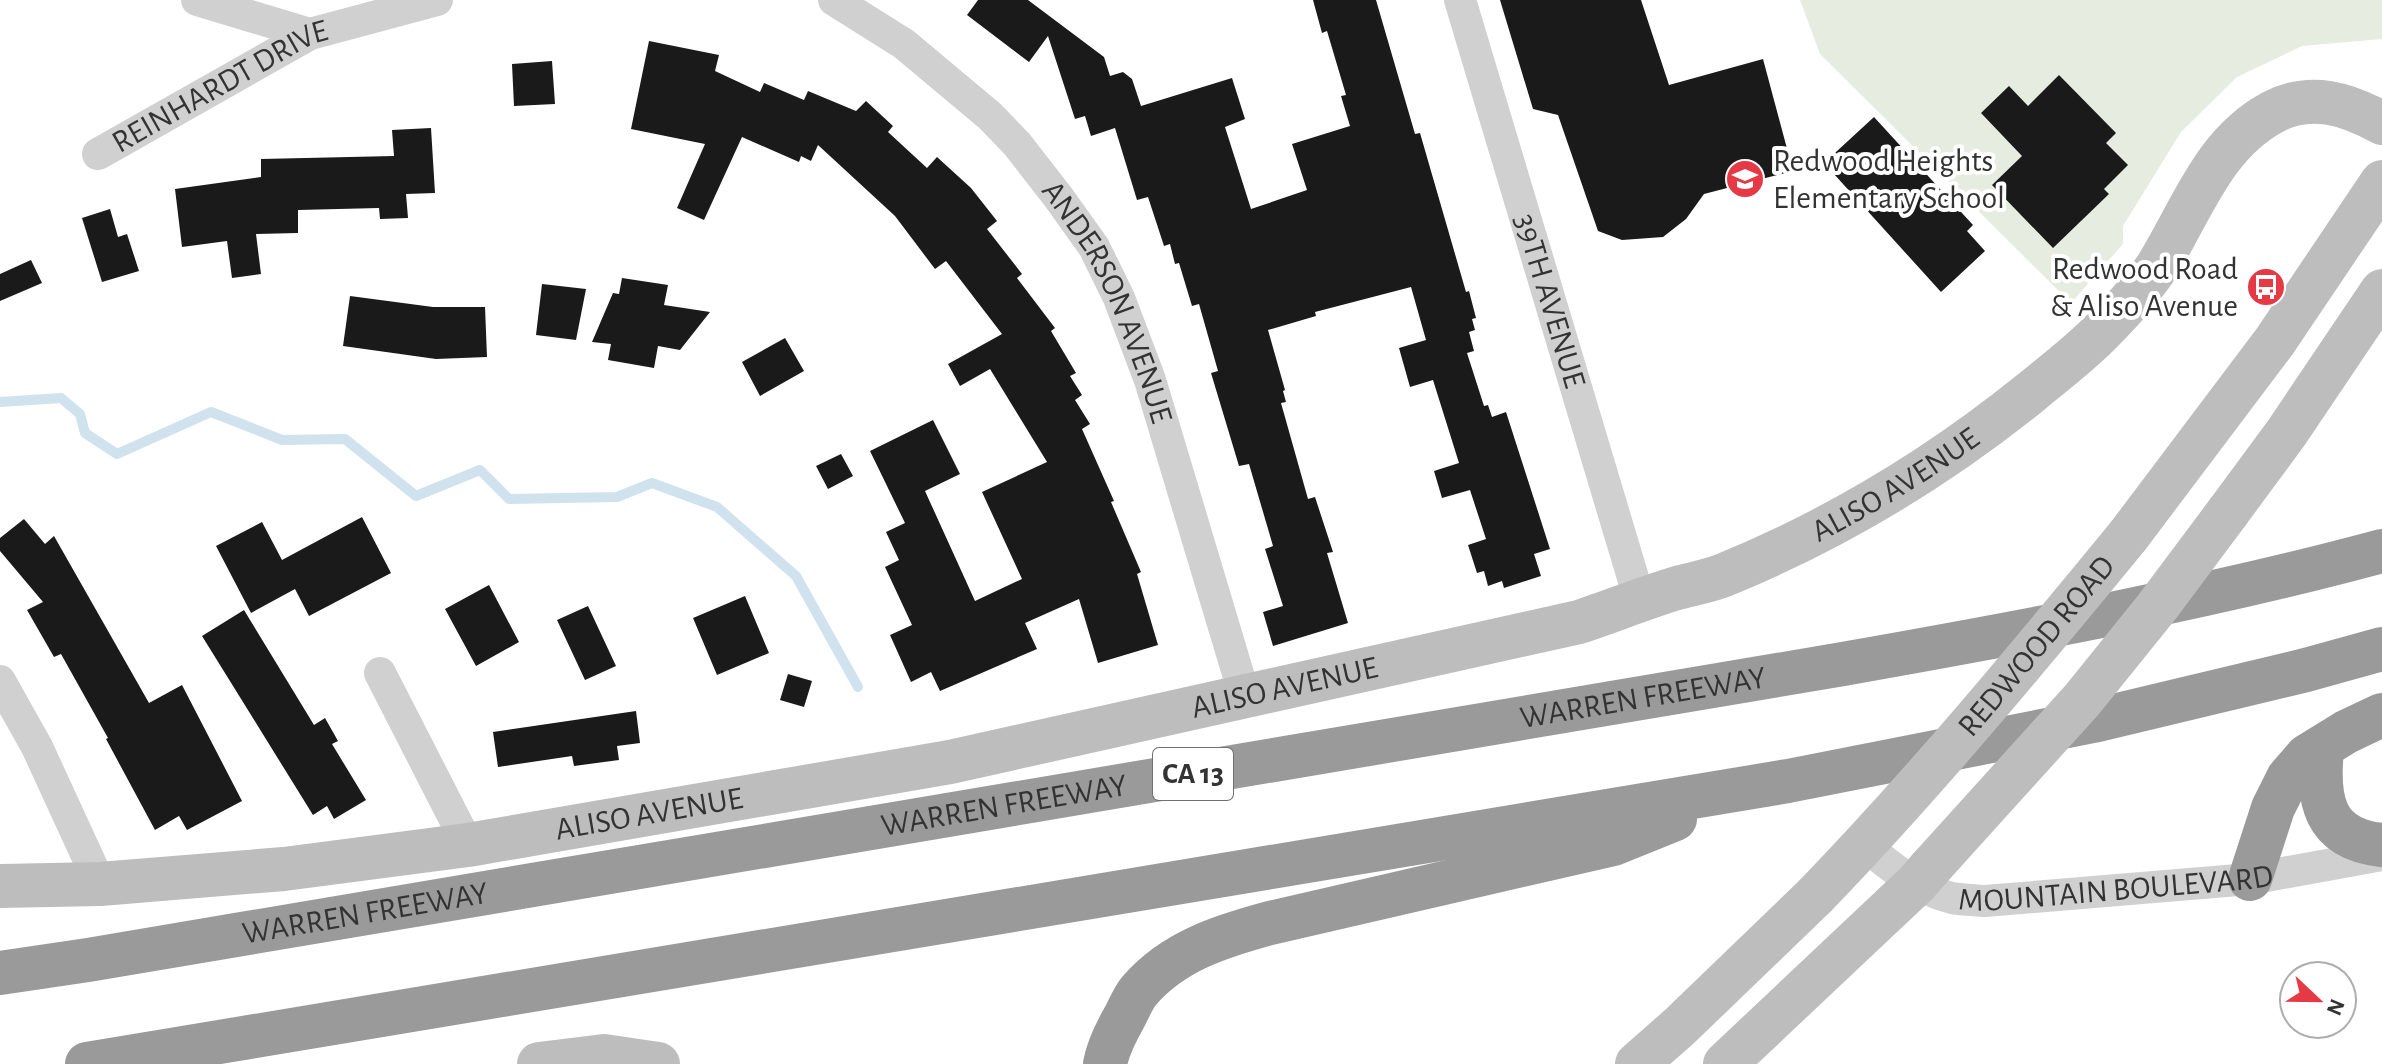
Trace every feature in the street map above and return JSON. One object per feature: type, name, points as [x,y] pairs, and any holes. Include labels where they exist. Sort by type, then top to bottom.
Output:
[{"type":"highway","name":"WARREN FREEWAY","points":[[0,973],[1858,662],[2074,623],[2283,578],[2382,551]]},
{"type":"highway","points":[[87,1064],[1788,781],[2093,721],[2382,649]]},
{"type":"highway","points":[[2250,879],[2273,808],[2288,778],[2307,756],[2382,715]]},
{"type":"highway","points":[[2322,749],[2323,803],[2332,821],[2346,836],[2368,844],[2382,845]]},
{"type":"highway","points":[[1105,1064],[1120,1025],[1138,992],[1163,968],[1195,947],[1270,923],[1613,844],[1724,800],[1788,781]]},
{"type":"main road","name":"ALISO AVENUE","points":[[0,886],[100,884],[284,869],[468,845],[950,762],[1565,625],[1721,576],[1862,508],[1915,477],[1988,427],[2098,336],[2157,267],[2201,185],[2221,156],[2240,136],[2273,112],[2294,104],[2333,102],[2382,123]]},
{"type":"main road","name":"REDWOOD ROAD","points":[[1637,1064],[1815,896],[1968,729],[2128,536],[2275,341],[2382,182]]},
{"type":"main road","name":"REDWOOD ROAD","points":[[1725,1064],[1915,875],[2082,700],[2157,607],[2287,432],[2382,291]]},
{"type":"main road","points":[[539,1064],[604,1056],[658,1064]]},
{"type":"street","points":[[197,0],[310,34]]},
{"type":"street","name":"REINHARDT DRIVE","points":[[98,154],[310,34],[437,0]]},
{"type":"street","name":"ANDERSON AVENUE","points":[[834,0],[904,44],[990,116],[1034,165],[1094,247],[1119,298],[1150,380],[1245,697]]},
{"type":"street","name":"39TH AVENUE","points":[[1460,0],[1640,601]]},
{"type":"street","points":[[380,673],[468,845]]},
{"type":"street","points":[[0,681],[37,747],[100,884]]},
{"type":"street","name":"MOUNTAIN BOULEVARD","points":[[1864,845],[1951,898],[1985,901],[2250,879],[2382,855]]},
{"type":"shaded area","points":[[1800,0],[2382,0],[2382,39],[2302,46],[2237,77],[2181,132],[2123,226],[2123,244],[2071,303],[1820,54]]},
{"type":"building","points":[[978,0],[1028,0],[1104,57],[1110,76],[1123,72],[1132,79],[1141,106],[1232,78],[1245,119],[1225,127],[1251,209],[1307,190],[1292,144],[1350,126],[1341,96],[1346,95],[1327,31],[1322,33],[1313,0],[1376,0],[1415,134],[1420,133],[1476,318],[1472,319],[1475,330],[1469,332],[1474,351],[1467,353],[1484,406],[1488,405],[1492,417],[1506,412],[1550,549],[1534,554],[1541,576],[1504,588],[1502,581],[1488,586],[1484,571],[1477,573],[1468,545],[1486,539],[1470,490],[1442,498],[1434,471],[1459,463],[1433,380],[1410,387],[1399,348],[1426,340],[1411,287],[1315,312],[1316,316],[1268,330],[1285,390],[1286,402],[1281,403],[1308,499],[1315,497],[1333,552],[1327,553],[1348,623],[1273,646],[1263,612],[1283,606],[1265,549],[1273,546],[1249,464],[1239,466],[1211,373],[1218,371],[1199,304],[1192,306],[1179,263],[1175,264],[1170,244],[1164,246],[1148,197],[1137,200],[1115,128],[1091,136],[1085,116],[1075,119],[1048,36],[1029,62],[967,15]]},
{"type":"building","points":[[1500,0],[1641,0],[1669,85],[1763,59],[1793,171],[1704,194],[1686,219],[1663,237],[1622,240],[1598,231],[1558,115],[1533,109]]},
{"type":"building","points":[[649,41],[719,55],[715,71],[760,92],[764,83],[804,100],[808,91],[856,111],[866,101],[893,126],[888,132],[927,168],[937,157],[971,188],[997,221],[987,229],[1022,274],[1017,278],[1055,328],[1051,331],[1076,373],[1070,376],[1082,395],[1075,400],[1090,424],[1082,429],[1141,572],[1137,574],[1158,645],[1098,663],[1079,599],[1025,623],[1037,649],[940,691],[931,672],[911,682],[890,635],[912,625],[885,567],[899,560],[886,532],[905,523],[870,451],[933,420],[960,474],[925,491],[975,601],[1022,579],[982,492],[1047,462],[990,369],[960,386],[948,364],[1002,334],[946,261],[935,269],[895,216],[818,145],[811,161],[801,156],[799,162],[742,137],[704,220],[677,208],[705,144],[631,129]]},
{"type":"building","points":[[552,61],[555,104],[514,106],[512,64]]},
{"type":"building","points":[[2059,75],[2116,133],[2106,143],[2128,165],[2104,189],[2109,194],[2053,248],[1992,185],[2022,156],[1981,113],[2009,86],[2028,106]]},
{"type":"building","points":[[1874,117],[1973,225],[1967,231],[1985,251],[1941,292],[1824,163]]},
{"type":"building","points":[[431,128],[435,193],[406,194],[408,218],[380,219],[379,208],[298,210],[298,233],[256,234],[261,274],[232,278],[227,241],[182,247],[175,189],[261,177],[261,159],[394,156],[392,130]]},
{"type":"building","points":[[110,209],[118,237],[127,234],[139,271],[102,282],[82,218]]},
{"type":"building","points":[[31,260],[42,283],[0,301],[0,274]]},
{"type":"building","points":[[622,278],[668,285],[664,305],[710,312],[680,350],[658,346],[654,368],[608,360],[611,344],[592,342],[613,293],[619,294]]},
{"type":"building","points":[[542,284],[586,289],[576,340],[536,335]]},
{"type":"building","points":[[350,296],[433,307],[485,307],[487,357],[436,359],[343,346]]},
{"type":"building","points":[[785,338],[804,371],[760,396],[742,362]]},
{"type":"building","points":[[841,454],[853,476],[828,489],[816,466]]},
{"type":"building","points":[[362,517],[391,573],[309,616],[295,589],[251,613],[216,546],[262,522],[282,560]]},
{"type":"building","points":[[24,519],[45,544],[54,536],[149,703],[182,685],[242,801],[187,830],[179,816],[155,830],[61,654],[54,657],[27,610],[43,602],[0,551],[0,538]]},
{"type":"building","points":[[489,585],[519,642],[476,666],[445,609]]},
{"type":"building","points":[[745,596],[769,653],[717,675],[693,618]]},
{"type":"building","points":[[588,606],[616,666],[585,680],[557,620]]},
{"type":"building","points":[[244,610],[314,725],[325,718],[338,741],[332,744],[366,800],[334,819],[327,806],[313,815],[202,636]]},
{"type":"building","points":[[788,674],[812,681],[804,707],[780,700]]},
{"type":"building","points":[[636,711],[640,743],[617,746],[619,760],[574,766],[572,756],[498,767],[493,732]]},
{"type":"waterway","points":[[0,402],[61,398],[80,414],[85,433],[117,454],[211,412],[282,440],[345,439],[416,496],[480,470],[509,499],[617,497],[652,483],[717,507],[796,576],[858,687]]},
{"type":"place","name":"Redwood Heights Elementary School","points":[[1745,179]]},
{"type":"place","name":"Redwood Road & Aliso Avenue","points":[[2266,287]]}]
